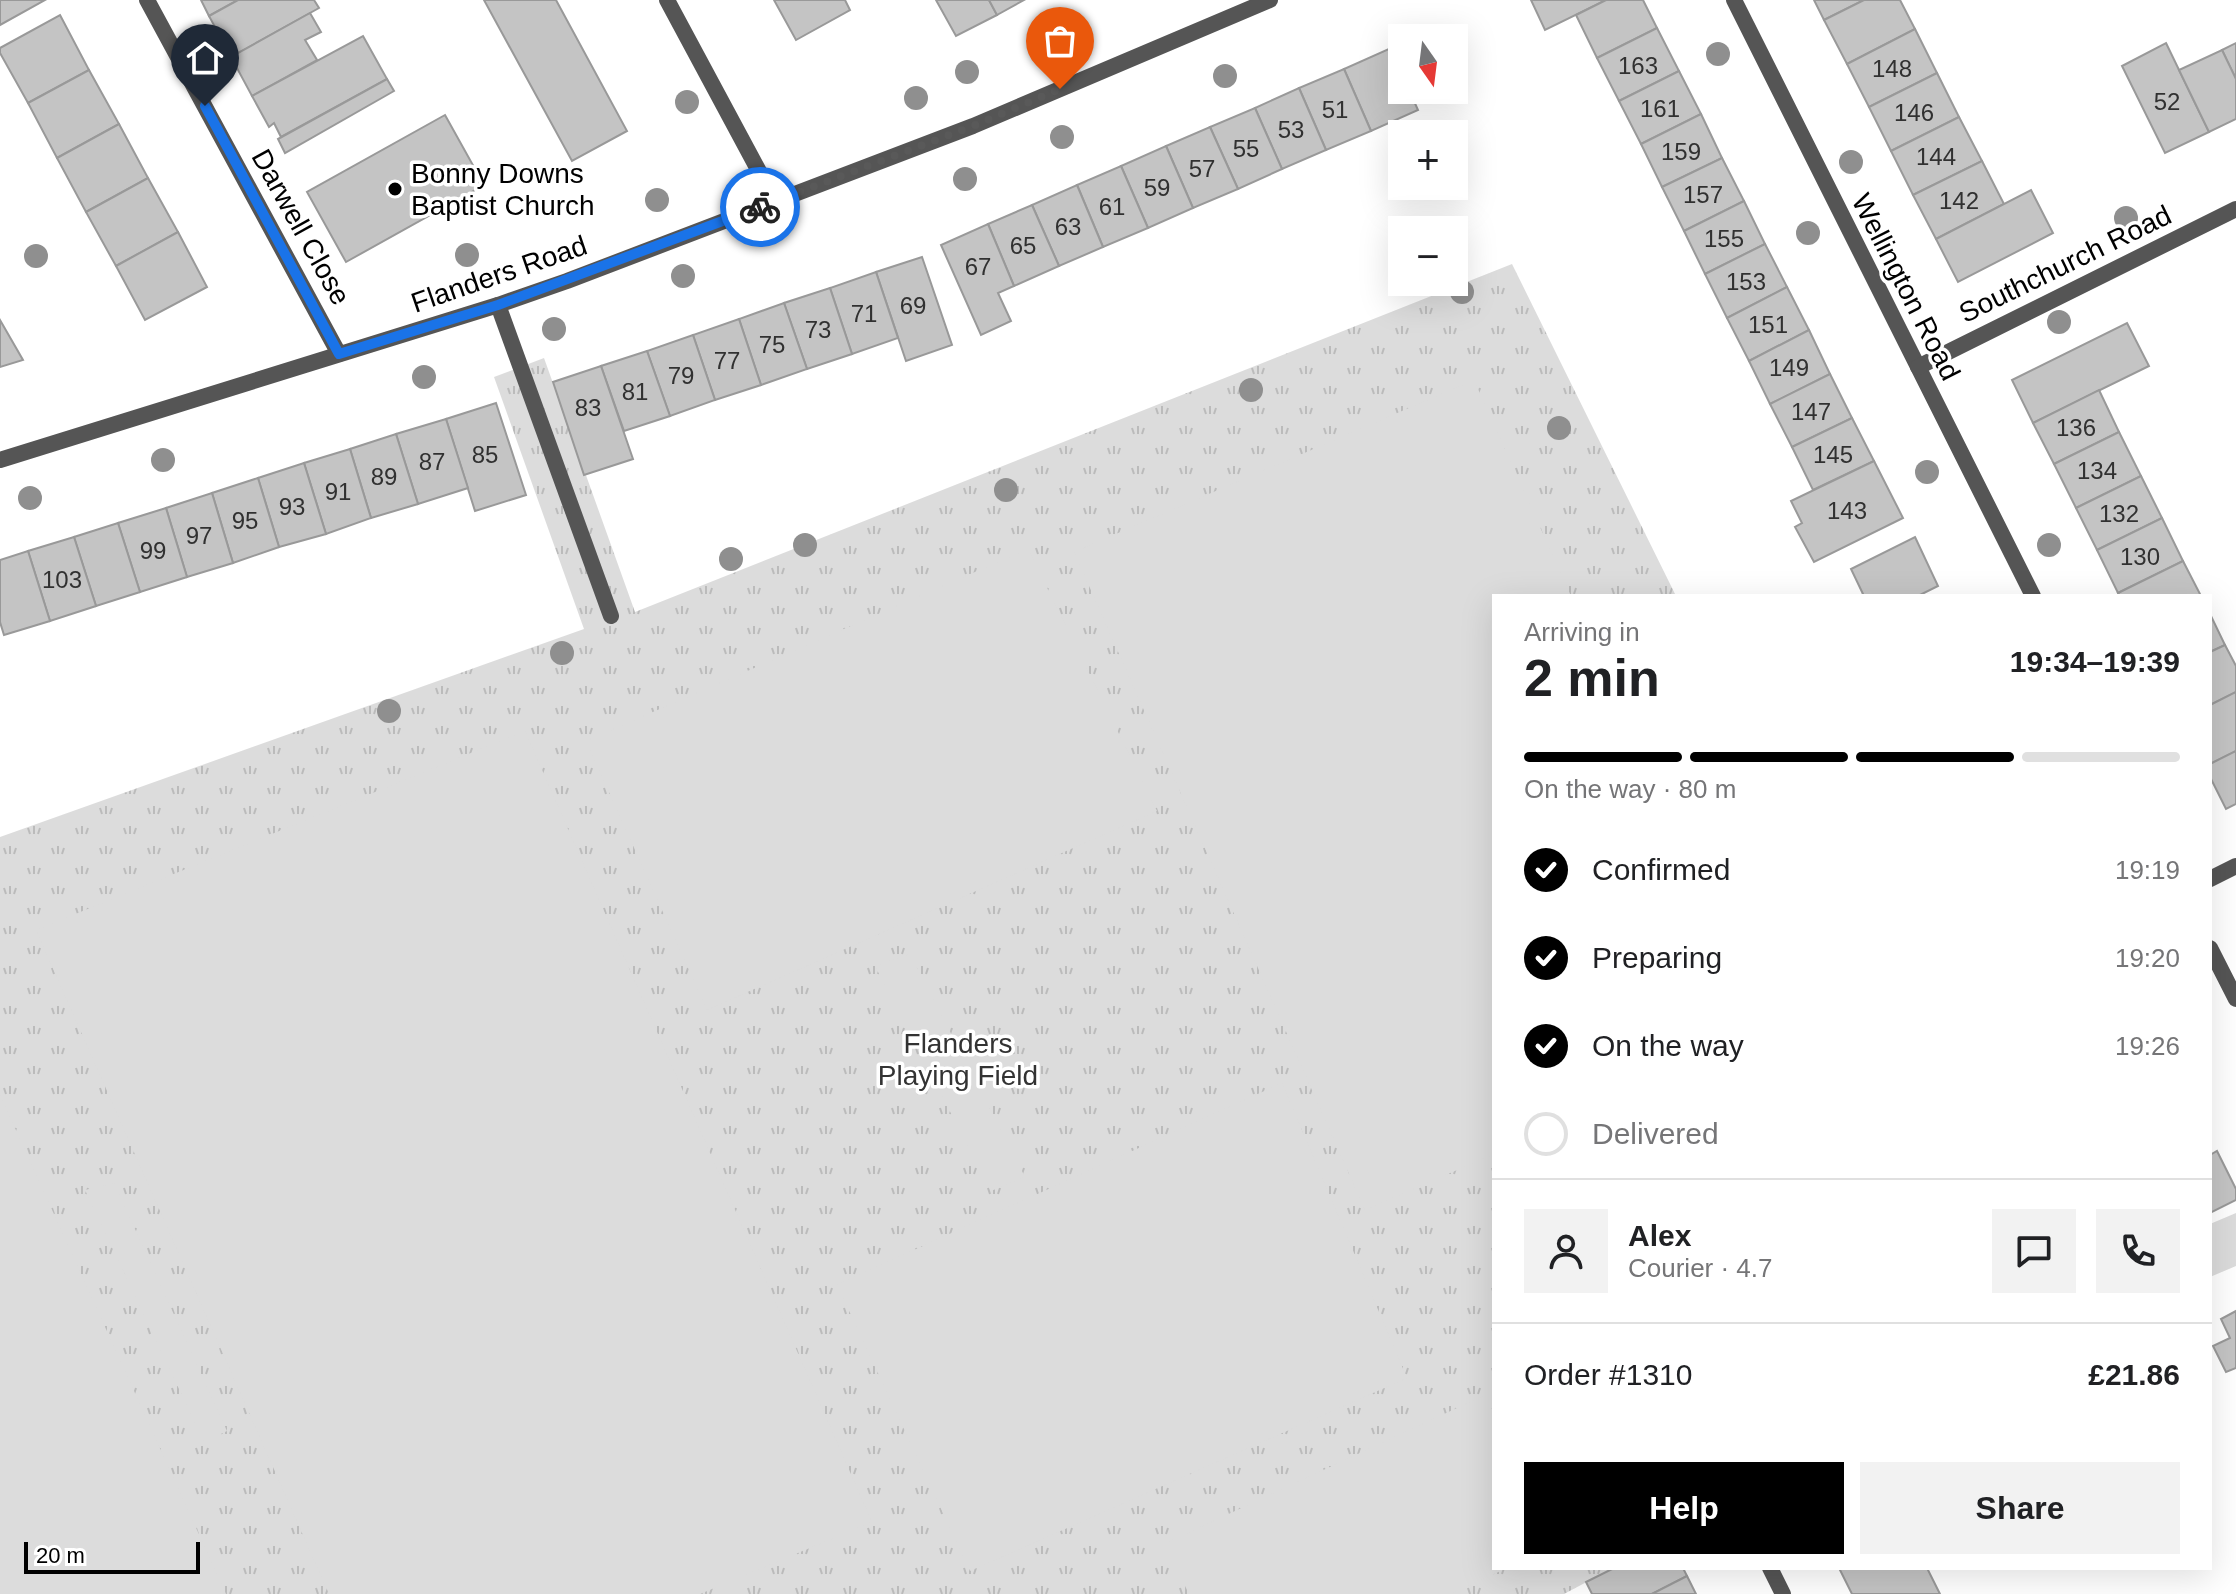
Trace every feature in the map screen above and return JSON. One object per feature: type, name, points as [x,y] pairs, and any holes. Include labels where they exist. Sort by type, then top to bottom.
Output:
[{"type":"street","name":"Darwell Close","points":[[147,0],[339,354]]},
{"type":"street","points":[[667,0],[775,201]]},
{"type":"street","name":"Wellington Road","points":[[1734,0],[2032,594]]},
{"type":"street","name":"Flanders Road","points":[[0,460],[498,305],[973,126],[1265,1]]},
{"type":"street","name":"Southchurch Road","points":[[1918,367],[2236,209]]},
{"type":"street","points":[[498,305],[611,616]]},
{"type":"street","points":[[2212,878],[2236,866]]},
{"type":"street","points":[[2212,952],[2236,999]]},
{"type":"street","points":[[1771,1570],[1783,1594]]},
{"type":"green space","name":"Flanders Playing Field","points":[[1512,264],[1675,594],[1492,594],[1492,1570],[1609,1570],[1564,1594],[0,1594],[0,837],[584,629],[494,377],[544,358],[635,612],[1431,296],[1468,296],[1468,281]]},
{"type":"green space","points":[[1474,380],[1570,594],[1492,594],[1492,1155],[1365,1210],[1074,552]]},
{"type":"green space","points":[[1028,549],[1157,811],[707,1010],[586,741]]},
{"type":"green space","points":[[525,731],[872,1522],[700,1594],[329,1594],[36,930]]},
{"type":"green space","points":[[910,954],[1025,1177],[991,1191],[875,966]]},
{"type":"green space","points":[[1282,1083],[1407,1378],[970,1571],[837,1285]]},
{"type":"green space","points":[[0,1095],[226,1594],[0,1594]]},
{"type":"green space","points":[[114,1183],[227,1431],[204,1442],[85,1190]]},
{"type":"green space","points":[[2236,1213],[2236,1266],[2212,1276],[2212,1223]]},
{"type":"green space","points":[[1485,1395],[1492,1409],[1492,1570],[1503,1570],[1451,1594],[1189,1594],[1164,1544]]},
{"type":"building","points":[[0,0],[45,0],[0,25]]},
{"type":"building","points":[[201,0],[238,0],[209,16]]},
{"type":"building","points":[[238,0],[314,0],[319,8],[231,57],[209,16]]},
{"type":"building","points":[[484,0],[556,0],[627,131],[572,161]]},
{"type":"building","points":[[774,0],[845,0],[850,10],[796,40]]},
{"type":"building","points":[[936,0],[989,0],[997,15],[956,36]]},
{"type":"building","points":[[989,0],[1024,0],[997,15]]},
{"type":"building","points":[[1531,0],[1606,0],[1545,30]]},
{"type":"building","points":[[1606,0],[1643,0],[1657,28],[1597,58],[1576,15]]},
{"type":"building","points":[[1814,0],[1864,0],[1824,20]]},
{"type":"building","points":[[1864,0],[1900,0],[1915,29],[1847,64],[1824,20]]},
{"type":"building","points":[[310,13],[321,32],[305,40],[317,60],[252,96],[231,57]]},
{"type":"building","points":[[60,15],[89,70],[28,103],[0,48]]},
{"type":"building","points":[[1657,28],[1679,71],[1619,101],[1597,58]]},
{"type":"building","points":[[1915,29],[1937,73],[1869,107],[1847,64]]},
{"type":"building","points":[[363,36],[387,79],[281,137],[274,123],[269,127],[252,96]]},
{"type":"building","points":[[2166,43],[2209,132],[2165,153],[2122,66]]},
{"type":"building","points":[[2236,43],[2236,79],[2222,50]]},
{"type":"building","points":[[1388,49],[1388,104],[1415,104],[1418,110],[1396,120],[1388,120],[1388,123],[1371,131],[1344,69]]},
{"type":"building","points":[[2222,50],[2236,79],[2236,119],[2209,132],[2179,70]]},
{"type":"building","points":[[1344,69],[1371,131],[1326,150],[1299,88]]},
{"type":"building","points":[[89,70],[119,124],[57,158],[28,103]]},
{"type":"building","points":[[1679,71],[1701,114],[1641,144],[1619,101]]},
{"type":"building","points":[[1937,73],[1959,117],[1891,151],[1869,107]]},
{"type":"building","points":[[387,79],[394,91],[285,153],[278,139]]},
{"type":"building","points":[[1299,88],[1326,150],[1282,169],[1255,108]]},
{"type":"building","points":[[1255,108],[1282,169],[1238,189],[1210,127]]},
{"type":"building","points":[[1701,114],[1722,158],[1662,187],[1641,144]]},
{"type":"building","name":"Bonny Downs Baptist Church","points":[[445,115],[484,185],[346,262],[307,192]]},
{"type":"building","points":[[1959,117],[1982,161],[1913,195],[1891,151]]},
{"type":"building","points":[[119,124],[148,178],[86,212],[57,158]]},
{"type":"building","points":[[1210,127],[1238,189],[1193,208],[1166,146]]},
{"type":"building","points":[[1166,146],[1193,208],[1148,228],[1121,166]]},
{"type":"building","points":[[1722,158],[1744,201],[1684,231],[1662,187]]},
{"type":"building","points":[[1982,161],[2004,204],[1936,239],[1913,195]]},
{"type":"building","points":[[1121,166],[1148,228],[1103,247],[1077,185]]},
{"type":"building","points":[[148,178],[178,232],[116,266],[86,212]]},
{"type":"building","points":[[1077,185],[1103,247],[1059,266],[1032,205]]},
{"type":"building","points":[[2031,190],[2053,233],[1958,282],[1936,239]]},
{"type":"building","points":[[1744,201],[1765,244],[1705,274],[1684,231]]},
{"type":"building","points":[[1032,205],[1059,266],[1014,286],[988,224]]},
{"type":"building","points":[[988,224],[1014,286],[998,293],[1011,321],[981,335],[941,245]]},
{"type":"building","points":[[178,232],[207,287],[145,320],[116,266]]},
{"type":"building","points":[[1765,244],[1787,287],[1727,318],[1705,274]]},
{"type":"building","points":[[922,257],[952,345],[906,361],[876,272]]},
{"type":"building","points":[[876,272],[898,338],[852,354],[830,288]]},
{"type":"building","points":[[1787,287],[1809,330],[1749,361],[1727,318]]},
{"type":"building","points":[[830,288],[852,354],[807,369],[784,303]]},
{"type":"building","points":[[784,303],[807,369],[761,385],[739,319]]},
{"type":"building","points":[[739,319],[761,385],[715,400],[693,335]]},
{"type":"building","points":[[0,320],[23,360],[0,367]]},
{"type":"building","points":[[2127,323],[2149,366],[2033,423],[2012,380]]},
{"type":"building","points":[[1809,330],[1830,374],[1770,404],[1749,361]]},
{"type":"building","points":[[693,335],[715,400],[670,416],[647,351]]},
{"type":"building","points":[[647,351],[670,416],[624,431],[601,366]]},
{"type":"building","points":[[601,366],[633,459],[584,475],[553,382]]},
{"type":"building","points":[[1830,374],[1852,418],[1792,447],[1770,404]]},
{"type":"building","points":[[2099,390],[2119,432],[2054,464],[2033,423]]},
{"type":"building","points":[[496,403],[526,495],[475,511],[446,419]]},
{"type":"building","points":[[1852,418],[1874,461],[1813,490],[1792,447]]},
{"type":"building","points":[[446,419],[468,488],[418,504],[396,434]]},
{"type":"building","points":[[2119,432],[2141,476],[2076,508],[2054,464]]},
{"type":"building","points":[[396,434],[418,504],[371,518],[350,449]]},
{"type":"building","points":[[350,449],[371,518],[326,534],[304,463]]},
{"type":"building","points":[[1874,461],[1903,518],[1814,562],[1795,527],[1802,523],[1791,501]]},
{"type":"building","points":[[304,463],[326,534],[279,547],[258,478]]},
{"type":"building","points":[[2141,476],[2162,518],[2097,550],[2076,508]]},
{"type":"building","points":[[258,478],[279,547],[233,563],[212,493]]},
{"type":"building","points":[[212,493],[233,563],[187,577],[166,508]]},
{"type":"building","points":[[166,508],[187,577],[140,592],[118,523]]},
{"type":"building","points":[[2162,518],[2183,561],[2118,593],[2097,550]]},
{"type":"building","points":[[118,523],[140,592],[96,606],[74,537]]},
{"type":"building","points":[[74,537],[96,606],[50,621],[28,551]]},
{"type":"building","points":[[1915,537],[1938,586],[1922,594],[1863,594],[1851,569]]},
{"type":"building","points":[[28,551],[50,621],[4,635],[0,622],[0,560]]},
{"type":"building","points":[[2183,561],[2200,594],[2119,594]]},
{"type":"building","points":[[2212,618],[2225,645],[2212,651]]},
{"type":"building","points":[[2225,645],[2236,666],[2236,692],[2212,704],[2212,651]]},
{"type":"building","points":[[2236,692],[2236,751],[2212,763],[2212,704]]},
{"type":"building","points":[[2236,751],[2236,804],[2226,809],[2212,781],[2212,763]]},
{"type":"building","points":[[2217,1151],[2236,1189],[2236,1200],[2212,1212],[2212,1154]]},
{"type":"building","points":[[2236,1311],[2236,1368],[2226,1372],[2213,1346],[2230,1338],[2221,1319]]},
{"type":"building","points":[[1610,1570],[1684,1570],[1687,1576],[1652,1594],[1592,1594],[1586,1582]]},
{"type":"building","points":[[1840,1570],[1928,1570],[1940,1594],[1852,1594]]},
{"type":"building","points":[[1687,1576],[1696,1594],[1652,1594]]},
{"type":"way so far","points":[[760,207],[973,126],[1060,89]]},
{"type":"place","name":"Bonny Downs Baptist Church","points":[[395,189]]},
{"type":"route","points":[[205,106],[339,354],[567,281],[760,207]]}]
